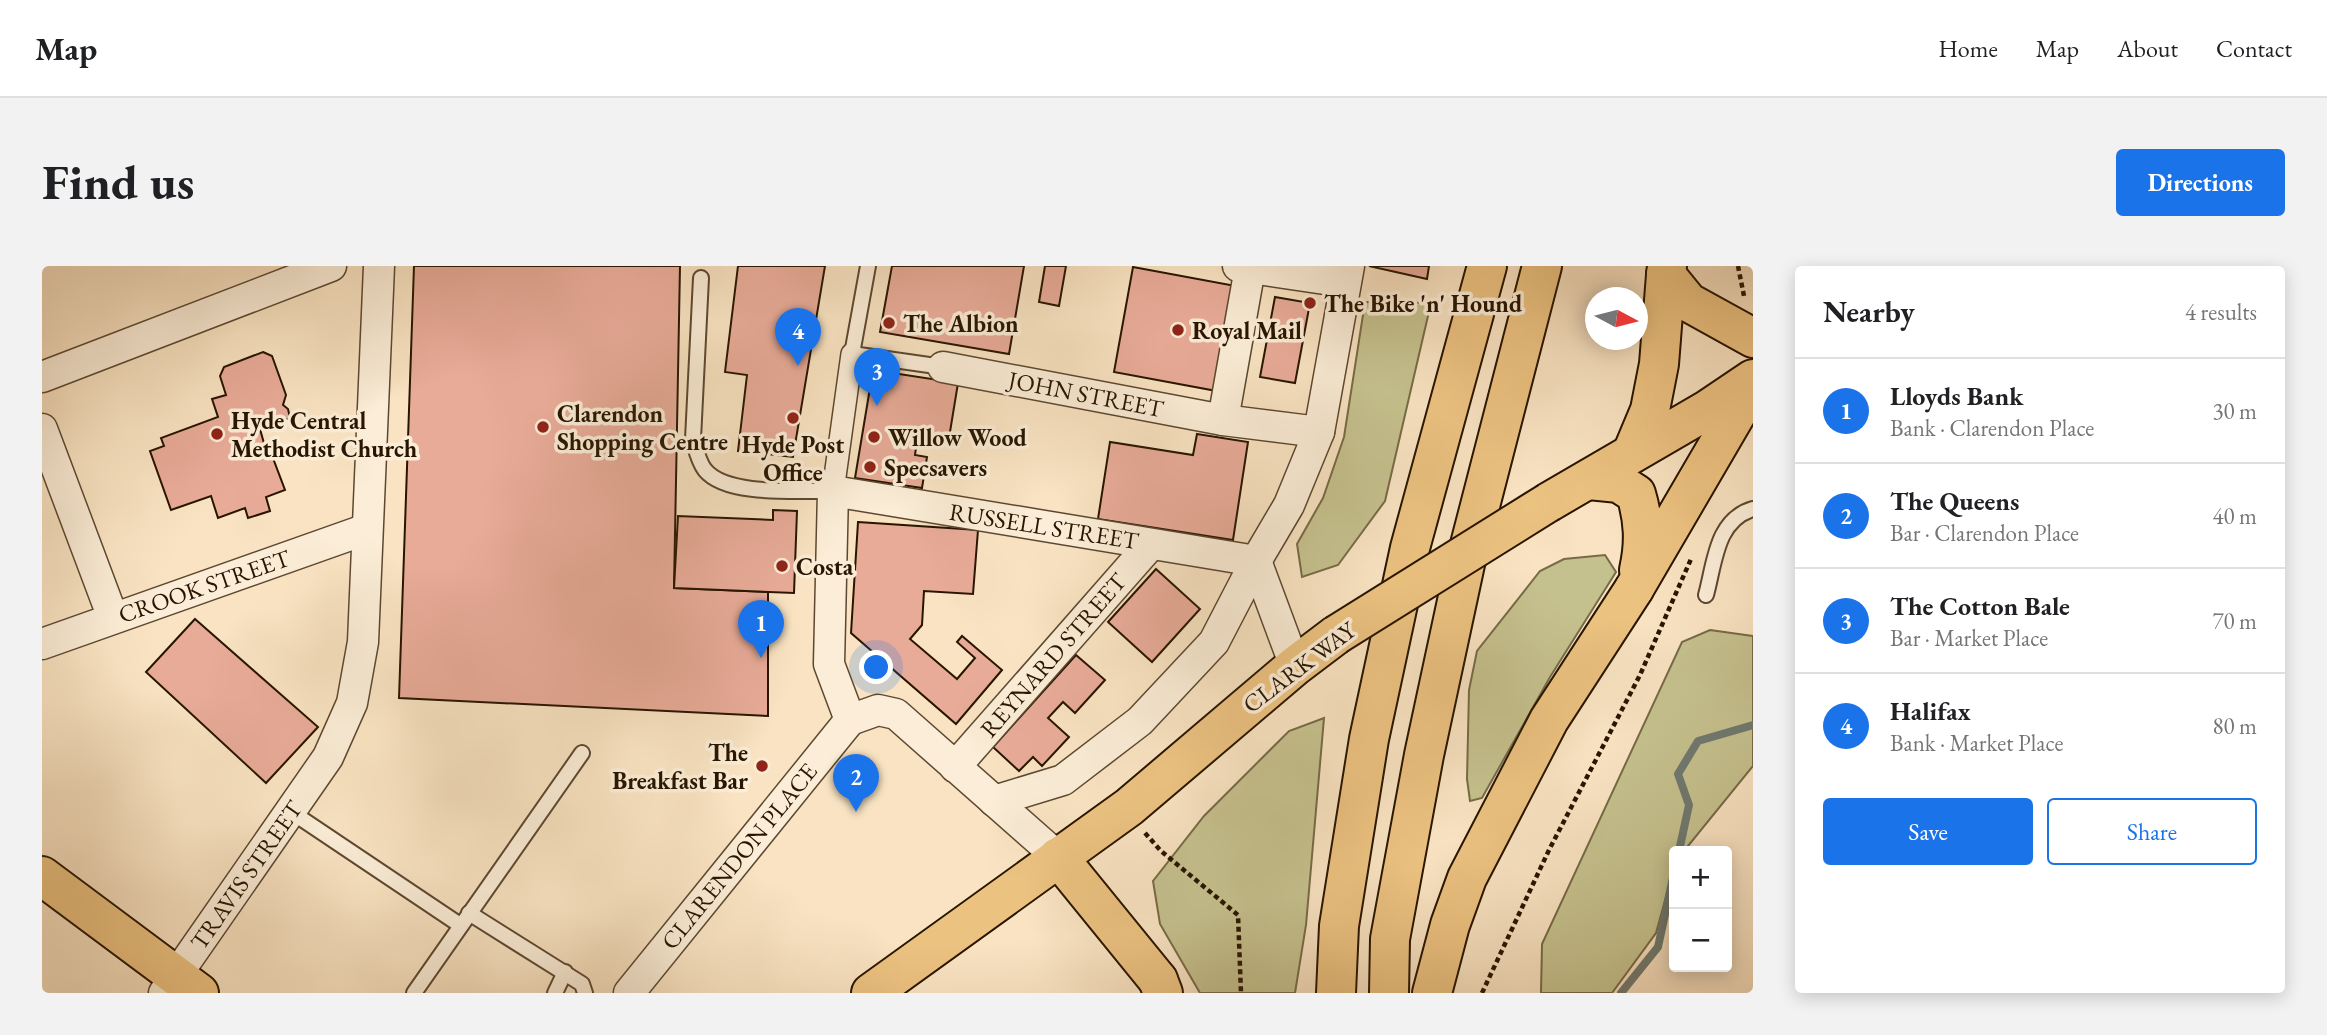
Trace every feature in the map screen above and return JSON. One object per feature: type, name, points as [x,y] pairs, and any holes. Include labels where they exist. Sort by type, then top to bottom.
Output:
[{"type":"main road","points":[[1336,993],[1339,926],[1369,739],[1410,548],[1487,266]]},
{"type":"main road","points":[[1389,993],[1390,939],[1424,755],[1465,564],[1542,266]]},
{"type":"main road","points":[[1667,270],[1688,302],[1753,338]]},
{"type":"main road","points":[[1632,453],[1650,410],[1659,364],[1667,270]]},
{"type":"main road","name":"CLARK WAY","points":[[871,993],[1123,810],[1336,635],[1549,502],[1707,410],[1753,379]]},
{"type":"main road","points":[[1432,993],[1450,926],[1467,878],[1549,720],[1634,589],[1753,385]]},
{"type":"main road","points":[[1589,480],[1619,483],[1636,494],[1643,517],[1643,549],[1634,589]]},
{"type":"main road","points":[[1058,858],[1160,986]]},
{"type":"main road","points":[[42,876],[179,988]]},
{"type":"street","points":[[42,377],[331,266]]},
{"type":"street","name":"TRAVIS STREET","points":[[179,988],[290,811],[328,757],[352,704],[363,642],[379,266]]},
{"type":"street","points":[[995,802],[1063,780],[1140,720],[1214,642],[1289,505],[1319,432],[1347,274],[1244,267],[1223,420]]},
{"type":"street","points":[[852,354],[833,491],[829,664],[850,720],[878,710],[896,714],[1058,858]]},
{"type":"street","name":"JOHN STREET","points":[[943,367],[1223,420],[1319,432]]},
{"type":"street","points":[[42,429],[113,618]]},
{"type":"street","name":"RUSSELL STREET","points":[[833,491],[1256,561]]},
{"type":"street","name":"CROOK STREET","points":[[42,644],[367,529]]},
{"type":"street","name":"REYNARD STREET","points":[[955,767],[1151,544]]},
{"type":"street","points":[[1256,561],[1295,666]]},
{"type":"street","name":"CLARENDON PLACE","points":[[629,993],[850,720]]},
{"type":"lane","points":[[852,354],[868,266]]},
{"type":"lane","points":[[701,278],[693,439],[698,457],[706,471],[724,482],[749,488],[833,491]]},
{"type":"lane","name":"JOHN STREET","points":[[852,354],[943,367]]},
{"type":"lane","points":[[1706,595],[1727,525],[1738,515],[1753,509]]},
{"type":"lane","points":[[414,993],[582,754]]},
{"type":"lane","points":[[290,811],[465,919],[565,972],[584,988]]},
{"type":"lane","points":[[555,993],[565,972]]},
{"type":"path","points":[[1738,266],[1744,297]]},
{"type":"path","points":[[1482,993],[1549,850],[1640,675],[1695,551]]},
{"type":"path","points":[[1123,810],[1161,851],[1238,915],[1241,993]]},
{"type":"shaded area","points":[[1365,302],[1431,303],[1385,501],[1338,565],[1302,577],[1297,544],[1323,498],[1344,437]]},
{"type":"shaded area","points":[[1605,555],[1616,572],[1550,677],[1482,798],[1470,801],[1467,779],[1469,690],[1477,651],[1540,571],[1564,559]]},
{"type":"shaded area","points":[[1710,630],[1753,636],[1753,766],[1688,846],[1669,846],[1669,886],[1656,933],[1612,993],[1541,993],[1542,944],[1682,642]]},
{"type":"shaded area","points":[[1324,718],[1306,925],[1295,993],[1200,993],[1160,924],[1153,881],[1204,816],[1289,731]]},
{"type":"building","name":"Clarendon Shopping Centre","points":[[414,266],[680,266],[674,588],[768,592],[768,716],[399,698]]},
{"type":"building","points":[[738,266],[825,266],[793,457],[738,451],[747,375],[725,372]]},
{"type":"building","points":[[892,266],[1024,266],[1009,354],[880,332]]},
{"type":"building","points":[[1045,266],[1066,266],[1059,306],[1039,302]]},
{"type":"building","points":[[1369,266],[1429,266],[1427,279]]},
{"type":"building","name":"Royal Mail","points":[[1133,267],[1241,287],[1222,392],[1114,372]]},
{"type":"building","points":[[1275,297],[1310,303],[1295,383],[1260,377]]},
{"type":"building","name":"Hyde Central Methodist Church","points":[[263,352],[272,356],[286,395],[283,405],[288,409],[290,418],[260,429],[267,454],[271,453],[285,490],[266,497],[270,511],[248,518],[245,508],[218,518],[211,496],[171,510],[150,451],[164,446],[161,438],[218,417],[212,399],[226,395],[220,376],[224,367]]},
{"type":"building","points":[[873,370],[958,383],[949,438],[918,433],[915,455],[927,457],[922,488],[855,478]]},
{"type":"building","points":[[1197,434],[1248,442],[1233,540],[1098,519],[1110,442],[1193,455]]},
{"type":"building","points":[[773,510],[797,511],[794,593],[674,588],[678,516],[773,520]]},
{"type":"building","points":[[858,522],[978,530],[973,594],[924,591],[922,625],[910,639],[957,679],[975,658],[957,642],[962,636],[1002,670],[956,724],[851,633]]},
{"type":"building","points":[[1156,569],[1200,609],[1152,662],[1108,622]]},
{"type":"building","points":[[195,619],[318,727],[266,783],[146,672]]},
{"type":"building","points":[[1076,655],[1105,680],[1075,713],[1063,702],[1048,718],[1069,737],[1042,766],[1033,757],[1019,771],[993,747]]},
{"type":"waterway","points":[[1680,846],[1689,805],[1678,774],[1698,741],[1753,725]]},
{"type":"waterway","points":[[1621,993],[1658,947],[1669,896]]},
{"type":"place","name":"The Bike 'n' Hound","points":[[1310,303]]},
{"type":"place","name":"The Albion","points":[[889,323]]},
{"type":"place","name":"Royal Mail","points":[[1178,330]]},
{"type":"place","name":"Halifax","points":[[798,366]]},
{"type":"place","name":"The Cotton Bale","points":[[877,406]]},
{"type":"place","name":"Hyde Post Office","points":[[793,418]]},
{"type":"place","name":"Clarendon Shopping Centre","points":[[543,427]]},
{"type":"place","name":"Hyde Central Methodist Church","points":[[217,434]]},
{"type":"place","name":"Willow Wood","points":[[874,437]]},
{"type":"place","name":"Specsavers","points":[[870,467]]},
{"type":"place","name":"Costa","points":[[782,566]]},
{"type":"place","name":"Lloyds Bank","points":[[761,658]]},
{"type":"place","name":"The Breakfast Bar","points":[[762,766]]},
{"type":"place","name":"The Queens","points":[[856,812]]}]
